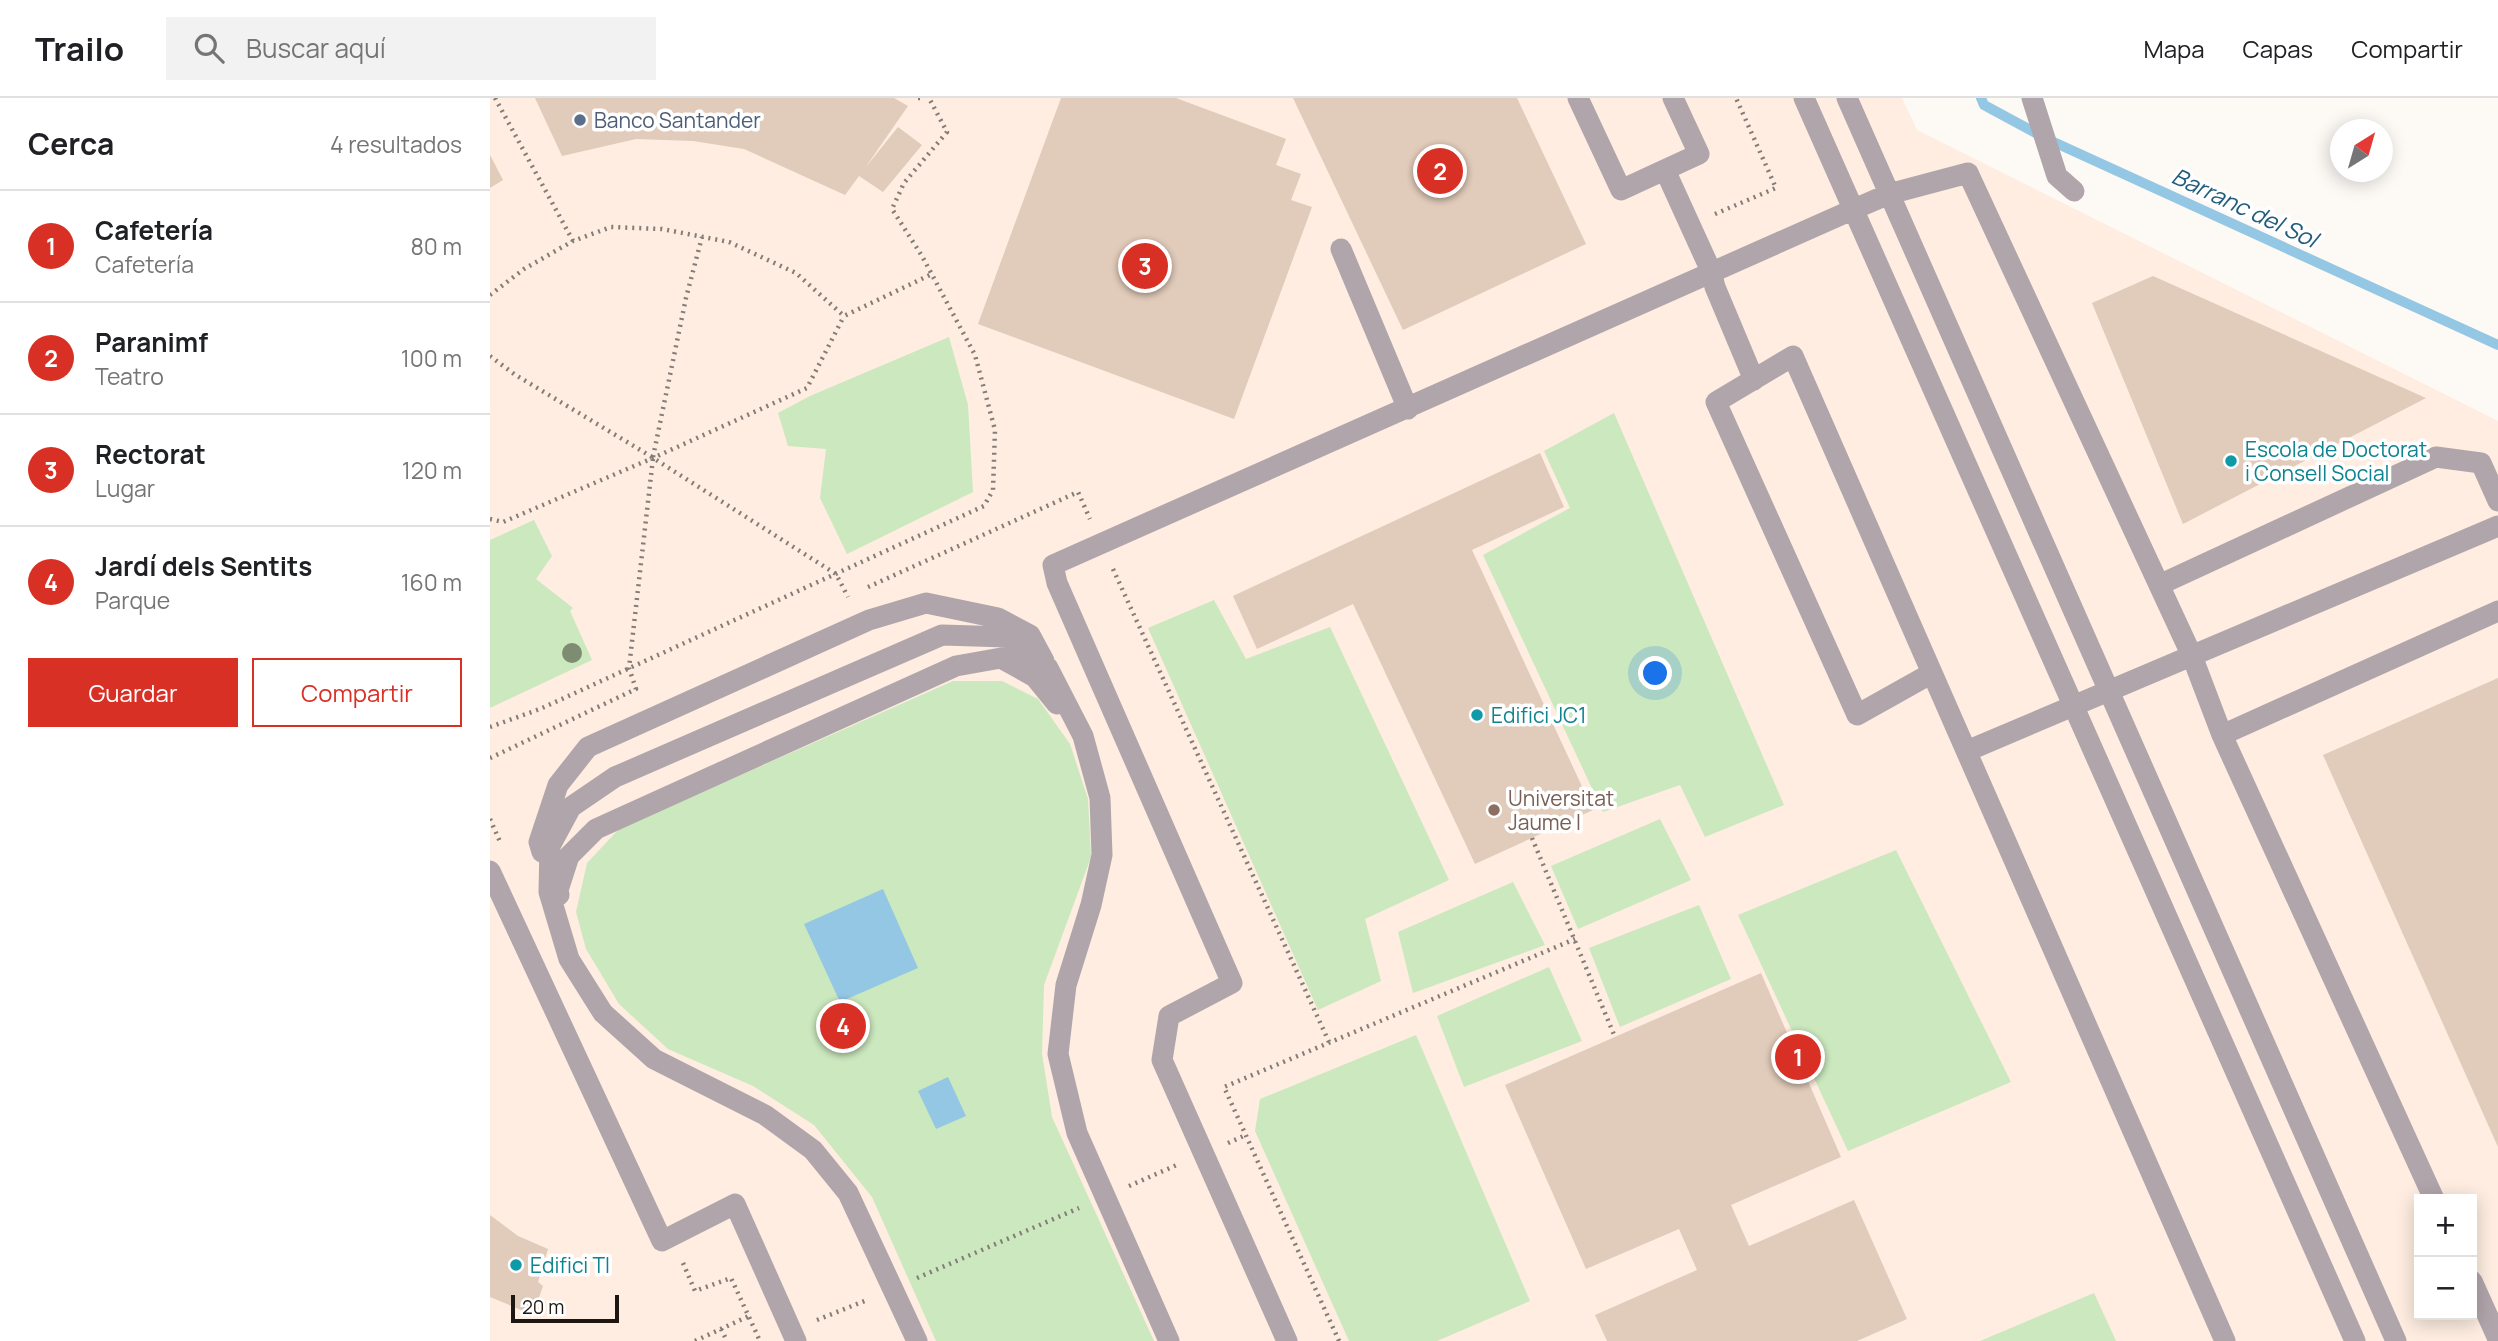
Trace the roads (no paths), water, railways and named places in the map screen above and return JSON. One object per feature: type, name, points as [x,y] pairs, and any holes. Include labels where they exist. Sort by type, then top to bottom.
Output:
[{"type":"street","points":[[1578,98],[1621,190],[1699,154],[1673,98]]},
{"type":"street","points":[[1804,98],[2356,1341]]},
{"type":"street","points":[[1847,98],[2396,1341]]},
{"type":"street","points":[[2032,98],[2057,176],[2074,191]]},
{"type":"street","points":[[1665,170],[1754,380]]},
{"type":"street","points":[[1287,1341],[1162,1059],[1169,1016],[1232,982],[1055,574],[1710,271],[1889,194],[1968,173],[2192,656],[2222,735],[2432,1194]]},
{"type":"street","points":[[1341,249],[1408,409]]},
{"type":"street","points":[[1932,673],[1857,715],[1716,402],[1793,356],[2225,1341]]},
{"type":"street","points":[[2159,584],[2436,457],[2481,463],[2498,501]]},
{"type":"street","points":[[1967,751],[2498,526]]},
{"type":"street","points":[[549,877],[539,842],[558,785],[588,747],[869,620],[926,603],[998,618],[1030,635],[1083,736],[1100,798],[1102,855],[1091,905],[1066,985],[1058,1054],[1077,1133],[1169,1341]]},
{"type":"street","points":[[2222,735],[2498,611]]},
{"type":"street","points":[[917,1341],[848,1193],[813,1150],[765,1115],[654,1059],[603,1013],[569,959],[549,892],[550,846],[571,807],[615,777],[942,635],[1007,637],[1048,668]]},
{"type":"street","points":[[603,1013],[577,955],[558,890],[569,856],[596,828],[956,666],[1001,658],[1035,677],[1083,736]]},
{"type":"street","points":[[490,871],[662,1241],[735,1204],[793,1335]]},
{"type":"street","points":[[2477,1292],[2498,1339]]},
{"type":"water","points":[[883,889],[918,968],[840,1002],[804,924]]},
{"type":"water","points":[[948,1077],[966,1116],[936,1129],[918,1091]]},
{"type":"waterway","name":"Barranc del Sol","points":[[1981,98],[1984,105],[2047,139],[2498,345]]},
{"type":"place","name":"Banco Santander","points":[[580,120]]},
{"type":"place","name":"Paranimf","points":[[1440,171]]},
{"type":"place","name":"Rectorat","points":[[1145,266]]},
{"type":"place","name":"Escola de Doctorat i Consell Social","points":[[2231,461]]},
{"type":"place","name":"Edifici JC1","points":[[1477,715]]},
{"type":"place","name":"Universitat Jaume I","points":[[1494,810]]},
{"type":"place","name":"Jardí dels Sentits","points":[[843,1026]]},
{"type":"place","name":"Cafetería","points":[[1798,1057]]},
{"type":"place","name":"Edifici TI","points":[[516,1265]]}]
